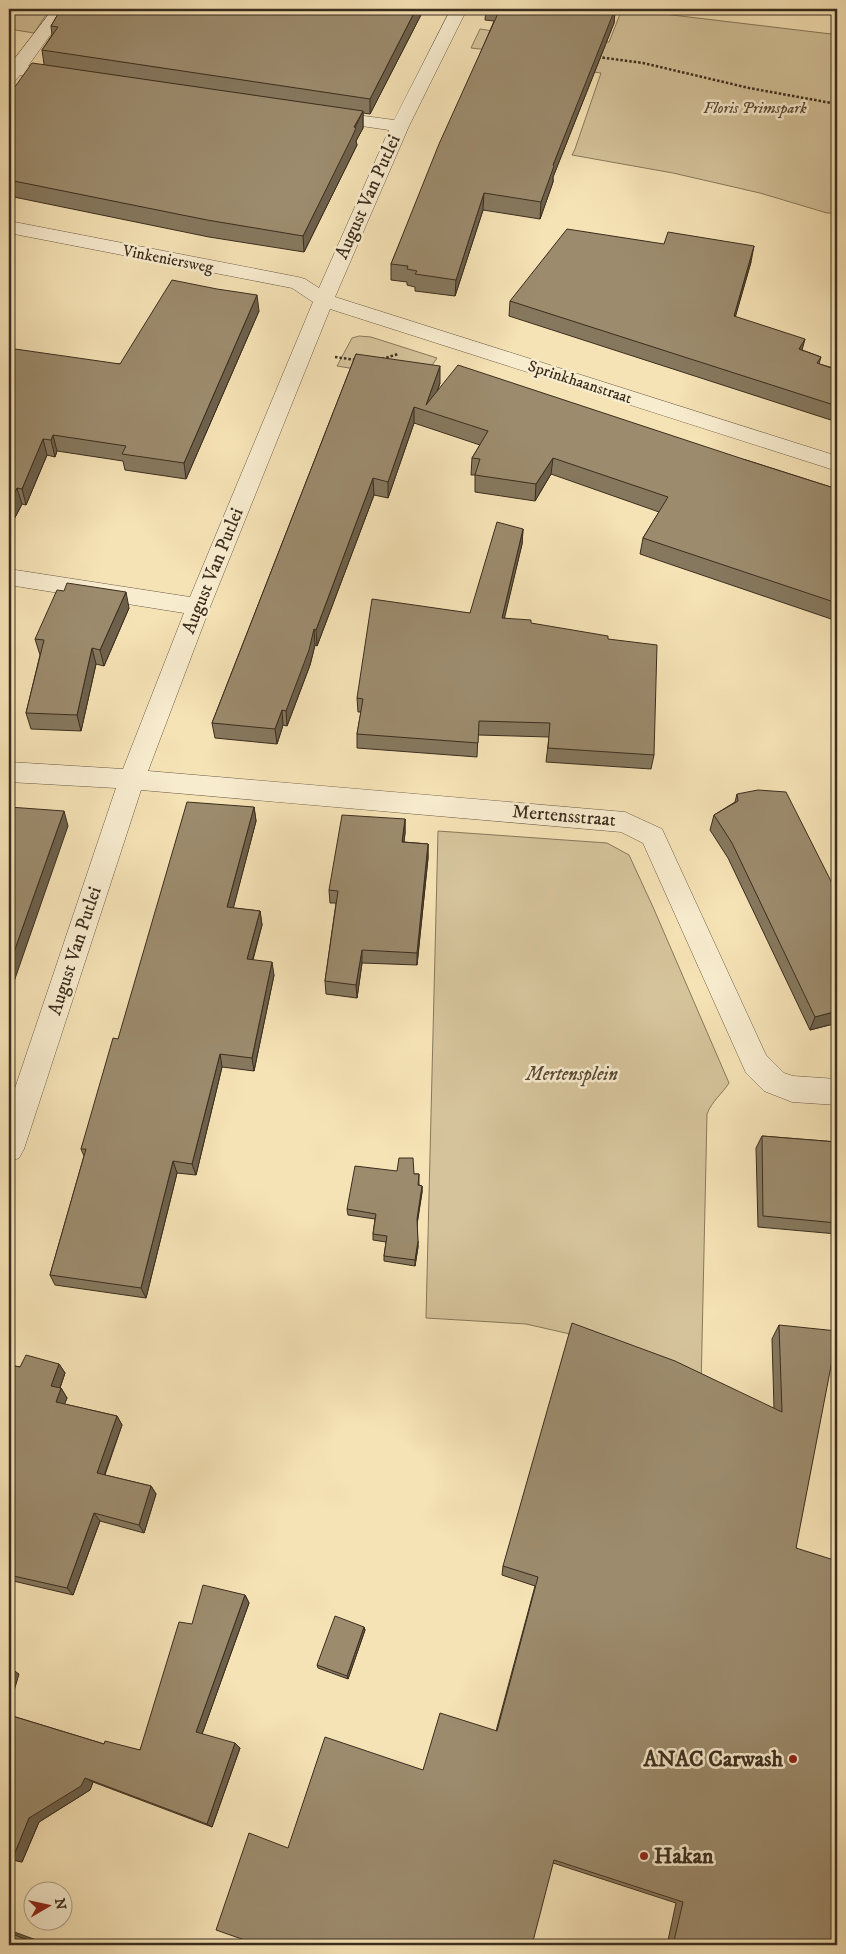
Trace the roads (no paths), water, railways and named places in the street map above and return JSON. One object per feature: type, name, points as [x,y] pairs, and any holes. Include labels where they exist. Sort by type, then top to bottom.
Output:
[{"type":"street","points":[[12,73],[38,42],[61,9]]},
{"type":"street","name":"August Van Putlei","points":[[9,1149],[132,779],[198,607],[323,300],[400,126],[459,9]]},
{"type":"street","points":[[12,73],[83,79]]},
{"type":"street","points":[[306,113],[400,126]]},
{"type":"street","name":"Vinkeniersweg","points":[[9,227],[298,283],[323,300]]},
{"type":"street","name":"Sprinkhaanstraat","points":[[323,300],[837,464]]},
{"type":"street","points":[[9,577],[198,607]]},
{"type":"street","name":"Mertensstraat","points":[[9,772],[132,779],[625,822],[653,836],[756,1064],[774,1082],[792,1089],[837,1092]]},
{"type":"place","name":"ANAC Carwash","points":[[793,1759]]},
{"type":"place","name":"Hakan","points":[[644,1856]]},
{"type":"park label","name":"Floris Primspark","points":[[755,108]]},
{"type":"park label","name":"Mertensplein","points":[[572,1074]]}]
